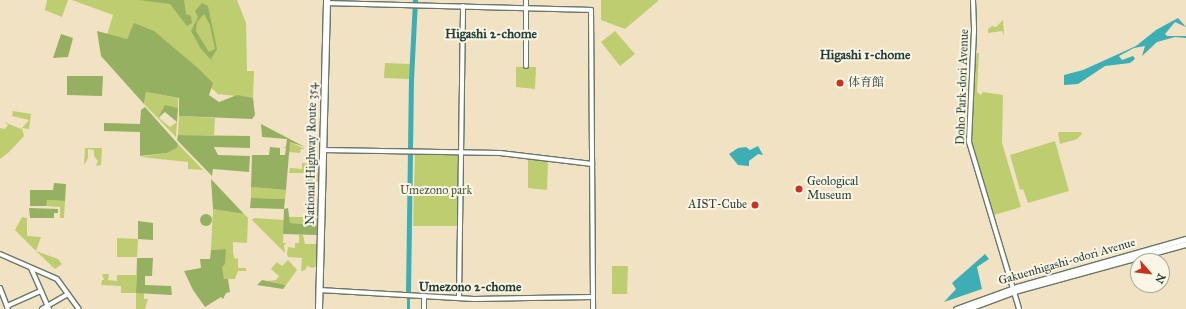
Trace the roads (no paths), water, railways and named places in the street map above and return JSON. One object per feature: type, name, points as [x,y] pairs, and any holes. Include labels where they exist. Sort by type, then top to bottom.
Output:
[{"type":"highway","name":"National Highway Route 354","points":[[319,309],[327,1]]},
{"type":"main road","name":"Gakuenhigashi-odori Avenue","points":[[956,309],[1013,290],[1186,239]]},
{"type":"main road","name":"Gakuenhigashi-odori Avenue","points":[[967,309],[1013,290],[1186,244]]},
{"type":"street","points":[[526,0],[526,66]]},
{"type":"street","name":"Doho Park-dori Avenue","points":[[973,0],[974,31],[969,142],[1019,309]]},
{"type":"street","points":[[327,1],[591,10],[593,309]]},
{"type":"street","points":[[459,298],[463,6]]},
{"type":"street","points":[[323,150],[500,153],[592,164]]},
{"type":"street","points":[[0,254],[57,279],[79,309]]},
{"type":"street","points":[[31,267],[48,308]]},
{"type":"street","points":[[0,288],[8,307],[41,291]]},
{"type":"street","points":[[320,290],[459,298],[593,297]]},
{"type":"street","points":[[42,309],[48,308],[68,294]]},
{"type":"street","points":[[424,296],[424,309]]},
{"type":"water","points":[[1178,18],[1186,27],[1175,22],[1165,34],[1167,36],[1186,36],[1186,38],[1175,37],[1157,42],[1142,56],[1145,46],[1134,48],[1119,56],[1122,60],[1133,56],[1135,59],[1130,63],[1105,66],[1078,84],[1064,85],[1064,75],[1083,70],[1136,46],[1156,30]]},
{"type":"water","points":[[758,146],[763,155],[758,154],[749,161],[749,166],[738,165],[729,154],[738,148],[746,147],[750,150]]},
{"type":"water","points":[[0,251],[58,276],[82,309],[59,279],[0,253]]},
{"type":"water","points":[[985,254],[989,259],[977,267],[982,289],[944,302],[956,289],[952,283]]},
{"type":"waterway","points":[[408,293],[411,79],[415,0]]},
{"type":"waterway","points":[[408,293],[408,309]]},
{"type":"place","name":"体育館","points":[[840,83]]},
{"type":"place","name":"Geological Museum","points":[[799,189]]},
{"type":"place","name":"AIST-Cube","points":[[755,205]]},
{"type":"district","name":"Higashi 2-chome","points":[[491,34]]},
{"type":"district","name":"Higashi 1-chome","points":[[865,55]]},
{"type":"district","name":"Umezono 2-chome","points":[[470,287]]},
{"type":"park label","name":"Umezono park","points":[[436,191]]}]
